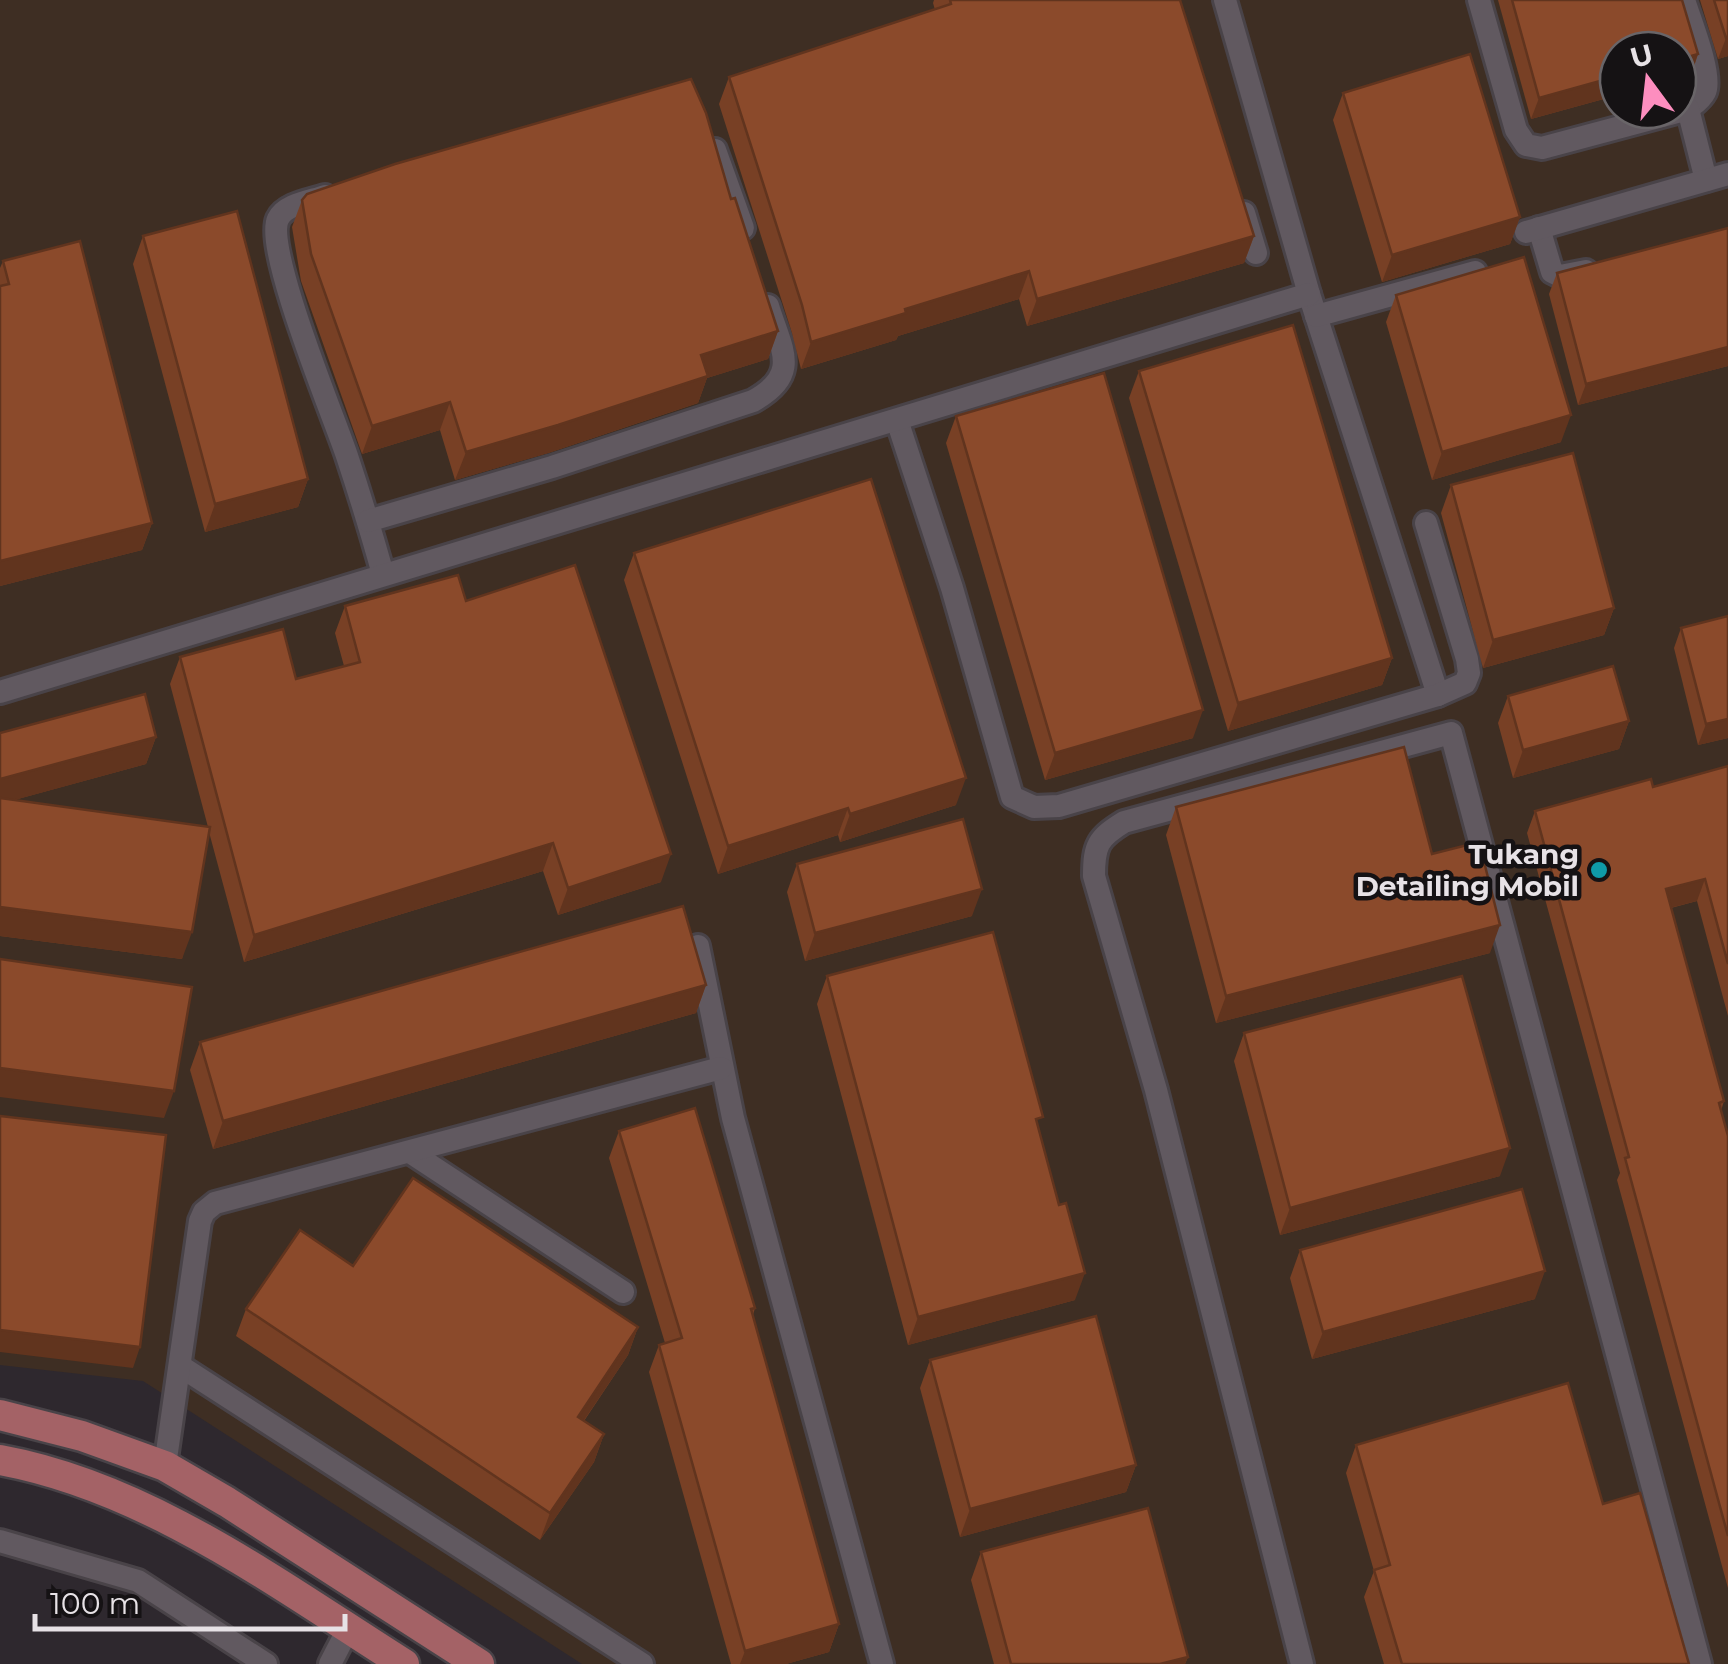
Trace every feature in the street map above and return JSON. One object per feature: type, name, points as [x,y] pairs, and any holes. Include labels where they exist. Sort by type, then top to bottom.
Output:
[{"type":"main road","points":[[0,1415],[82,1436],[164,1466],[227,1502],[479,1664]]},
{"type":"main road","points":[[0,1460],[88,1484],[222,1548],[404,1664]]},
{"type":"street","points":[[1224,0],[1312,305],[1438,695]]},
{"type":"street","points":[[1479,0],[1516,130],[1526,144],[1542,148],[1609,130]]},
{"type":"street","points":[[1684,0],[1692,30]]},
{"type":"street","points":[[1698,51],[1707,84],[1698,101]]},
{"type":"street","points":[[708,129],[751,250]]},
{"type":"street","points":[[1614,262],[1569,276],[1555,274],[1533,230],[1717,177],[1697,130]]},
{"type":"street","points":[[341,191],[288,208],[278,220],[277,242],[286,285],[383,574]]},
{"type":"street","points":[[1239,198],[1256,252]]},
{"type":"street","points":[[0,692],[897,420],[1312,305],[1503,265]]},
{"type":"street","points":[[368,521],[552,467],[753,401],[768,392],[784,374],[785,362],[762,286]]},
{"type":"street","points":[[897,420],[952,588],[1012,798],[1034,807],[1058,806],[1465,684],[1469,668],[1426,524]]},
{"type":"street","points":[[1302,1664],[1156,1090],[1094,876],[1094,856],[1098,842],[1124,822],[1451,733],[1700,1664]]},
{"type":"street","points":[[698,946],[738,1137],[882,1664]]},
{"type":"street","points":[[164,1466],[200,1220],[209,1207],[227,1199],[722,1068]]},
{"type":"street","points":[[410,1152],[622,1292]]},
{"type":"street","points":[[180,1366],[642,1664]]},
{"type":"street","points":[[0,1541],[138,1581],[266,1664]]},
{"type":"street","points":[[330,1664],[348,1629]]},
{"type":"shaded area","points":[[0,0],[1728,0],[1728,1664],[582,1664],[143,1381],[0,1365]]},
{"type":"building","points":[[950,0],[1180,0],[1254,236],[1037,299],[1029,271],[811,342],[729,77],[951,4]]},
{"type":"building","points":[[1512,0],[1682,0],[1691,30],[1598,30],[1598,82],[1539,98]]},
{"type":"building","points":[[1714,0],[1728,0],[1726,38]]},
{"type":"building","points":[[1470,54],[1520,217],[1392,255],[1343,93]]},
{"type":"building","points":[[691,79],[706,113],[731,199],[735,198],[778,331],[701,355],[708,376],[466,452],[450,402],[372,426],[311,254],[302,200],[307,194],[395,164]]},
{"type":"building","points":[[237,211],[308,479],[215,504],[143,236]]},
{"type":"building","points":[[1728,228],[1728,347],[1586,384],[1557,273]]},
{"type":"building","points":[[80,241],[152,523],[0,561],[0,286],[9,284],[3,261]]},
{"type":"building","points":[[1524,257],[1571,415],[1442,452],[1396,295]]},
{"type":"building","points":[[1293,325],[1392,658],[1238,703],[1139,371]]},
{"type":"building","points":[[1104,373],[1203,710],[1055,753],[956,416]]},
{"type":"building","points":[[1573,453],[1614,608],[1493,640],[1451,485]]},
{"type":"building","points":[[871,479],[966,778],[850,814],[848,808],[728,846],[634,553]]},
{"type":"building","points":[[575,565],[671,854],[568,888],[553,843],[254,935],[180,657],[283,629],[296,679],[360,662],[345,606],[458,575],[466,601]]},
{"type":"building","points":[[1728,616],[1728,719],[1706,724],[1681,628]]},
{"type":"building","points":[[1613,666],[1629,721],[1523,750],[1508,696]]},
{"type":"building","points":[[145,694],[156,737],[0,779],[0,733]]},
{"type":"building","points":[[1404,747],[1432,854],[1479,842],[1500,925],[1226,996],[1176,807]]},
{"type":"building","points":[[1728,766],[1728,964],[1705,879],[1666,889],[1724,1101],[1719,1103],[1728,1136],[1728,1536],[1535,811],[1651,779],[1653,787]]},
{"type":"building","points":[[0,798],[210,827],[192,932],[0,907]]},
{"type":"building","points":[[963,819],[982,889],[815,933],[797,864]]},
{"type":"building","points":[[683,906],[706,985],[223,1121],[200,1042]]},
{"type":"building","points":[[993,932],[1043,1117],[1036,1119],[1059,1205],[1066,1203],[1085,1273],[918,1317],[827,976]]},
{"type":"building","points":[[0,959],[192,987],[174,1091],[0,1068]]},
{"type":"building","points":[[1462,976],[1510,1148],[1290,1208],[1244,1033]]},
{"type":"building","points":[[695,1108],[755,1308],[751,1309],[839,1624],[745,1651],[659,1345],[682,1338],[619,1131]]},
{"type":"building","points":[[0,1116],[166,1135],[140,1347],[0,1330]]},
{"type":"building","points":[[413,1178],[638,1327],[578,1417],[604,1434],[550,1513],[246,1309],[300,1230],[353,1266]]},
{"type":"building","points":[[1522,1189],[1545,1271],[1323,1332],[1300,1250]]},
{"type":"building","points":[[1096,1316],[1136,1465],[970,1509],[930,1360]]},
{"type":"building","points":[[1568,1383],[1603,1504],[1640,1493],[1689,1664],[1402,1664],[1374,1570],[1390,1565],[1356,1445]]},
{"type":"building","points":[[1148,1508],[1188,1657],[1160,1664],[1011,1664],[981,1552]]},
{"type":"place","name":"Tukang Detailing Mobil","points":[[1599,870]]}]
